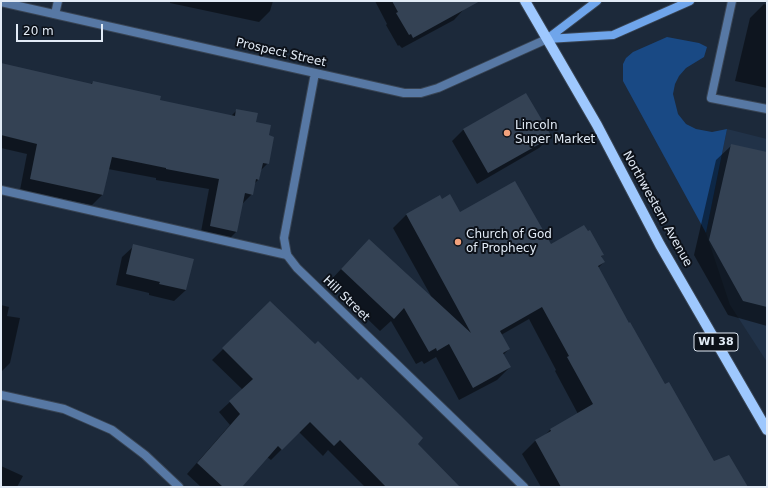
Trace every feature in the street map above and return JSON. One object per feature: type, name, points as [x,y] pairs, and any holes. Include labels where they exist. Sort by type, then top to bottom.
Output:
[{"type":"main road","name":"Northwestern Avenue","points":[[525,1],[597,125],[660,245],[767,430]]},
{"type":"street","points":[[55,14],[58,1]]},
{"type":"street","points":[[547,39],[597,1]]},
{"type":"street","points":[[547,39],[613,35],[690,1]]},
{"type":"street","points":[[732,1],[711,98],[767,109]]},
{"type":"street","name":"Prospect Street","points":[[1,2],[404,93],[421,93],[438,88],[547,39]]},
{"type":"street","points":[[1,190],[287,255],[284,238],[315,73]]},
{"type":"street","name":"Hill Street","points":[[287,255],[297,268],[524,487]]},
{"type":"street","points":[[1,396],[64,409],[112,430],[145,455],[179,487]]},
{"type":"shaded area","points":[[667,37],[699,43],[707,47],[704,57],[686,68],[679,76],[675,84],[673,94],[678,114],[686,124],[696,129],[712,132],[727,129],[706,233],[623,81],[623,64],[626,58],[633,52]]},
{"type":"shaded area","points":[[727,129],[767,139],[767,362],[730,305],[706,233]]},
{"type":"building","points":[[392,1],[480,1],[413,38],[411,34],[409,35],[396,13],[398,12]]},
{"type":"building","points":[[1,63],[92,84],[93,81],[161,96],[160,100],[235,116],[236,109],[258,113],[256,122],[271,125],[269,135],[274,137],[269,164],[263,163],[259,180],[256,179],[253,195],[245,193],[237,232],[210,226],[219,179],[112,157],[103,195],[30,179],[37,144],[1,135]]},
{"type":"building","name":"Lincoln Super Market","points":[[526,93],[552,137],[488,173],[463,129]]},
{"type":"building","points":[[731,144],[767,152],[767,307],[743,301],[709,240]]},
{"type":"building","points":[[515,181],[551,244],[584,225],[588,231],[590,230],[604,255],[601,256],[605,262],[598,266],[665,384],[669,382],[714,461],[729,455],[748,487],[561,487],[535,440],[551,431],[550,429],[593,404],[542,307],[500,331],[510,349],[503,353],[511,367],[473,388],[449,344],[437,351],[436,348],[429,352],[404,308],[394,319],[341,269],[369,239],[471,333],[406,214],[440,195],[442,199],[450,194],[460,212]]},
{"type":"building","points":[[133,244],[194,259],[186,290],[126,274]]},
{"type":"building","points":[[270,301],[315,344],[318,341],[358,380],[361,377],[400,415],[423,438],[418,444],[460,487],[386,487],[340,440],[334,446],[310,422],[282,450],[278,446],[242,487],[223,487],[197,463],[240,414],[229,401],[253,379],[222,348]]},
{"type":"place","name":"Lincoln Super Market","points":[[507,133]]},
{"type":"place","name":"Church of God of Prophecy","points":[[458,242]]}]
